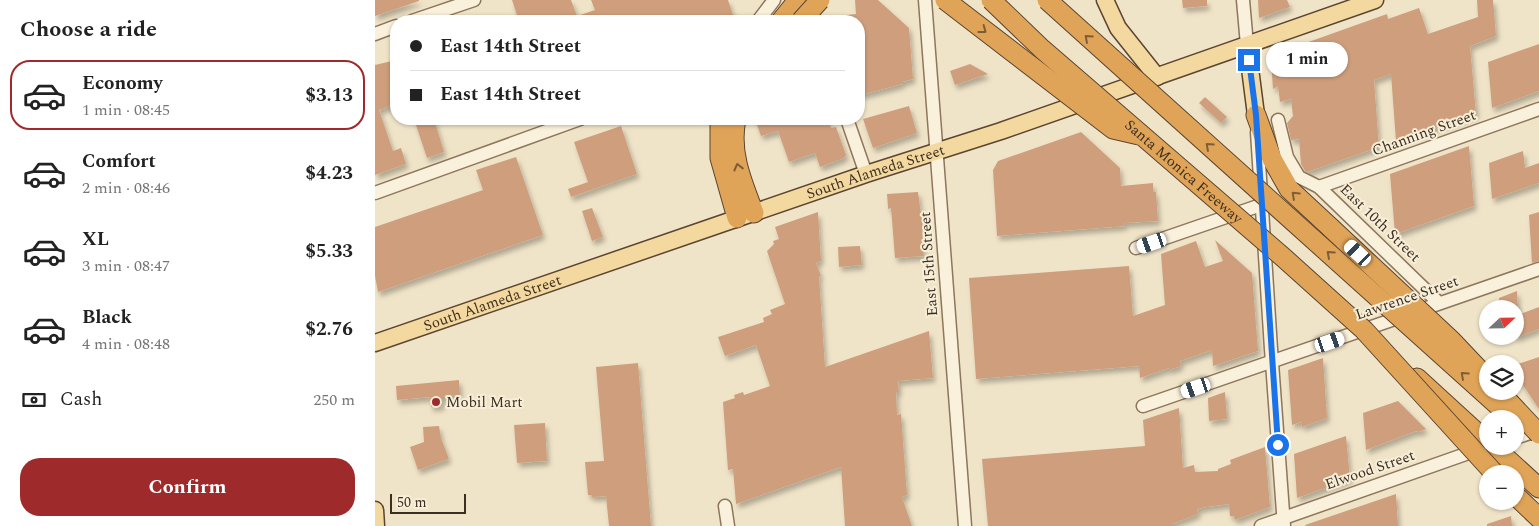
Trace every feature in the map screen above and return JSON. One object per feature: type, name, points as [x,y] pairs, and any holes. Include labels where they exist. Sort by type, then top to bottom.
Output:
[{"type":"highway","points":[[786,15],[798,0]]},
{"type":"highway","points":[[806,15],[820,0]]},
{"type":"highway","points":[[945,0],[1113,129],[1142,135]]},
{"type":"highway","name":"Santa Monica Freeway","points":[[991,0],[1042,49],[1284,258],[1479,435]]},
{"type":"highway","points":[[1047,0],[1503,410]]},
{"type":"highway","points":[[1256,115],[1273,159],[1289,190],[1452,341],[1479,370]]},
{"type":"highway","points":[[720,125],[720,158],[745,216]]},
{"type":"highway","points":[[735,125],[733,141],[745,216]]},
{"type":"highway","points":[[1364,330],[1487,465]]},
{"type":"highway","points":[[1508,400],[1539,432]]},
{"type":"highway","points":[[1524,429],[1539,442]]},
{"type":"highway","points":[[1501,455],[1539,488]]},
{"type":"highway","points":[[1524,504],[1539,518]]},
{"type":"main road","points":[[1105,0],[1118,28],[1157,77]]},
{"type":"main road","name":"South Alameda Street","points":[[375,343],[865,174],[1157,77],[1375,0]]},
{"type":"main road","points":[[1247,45],[1256,115]]},
{"type":"main road","points":[[375,510],[376,526]]},
{"type":"street","points":[[429,15],[474,0]]},
{"type":"street","points":[[763,15],[775,0]]},
{"type":"street","points":[[809,0],[813,15]]},
{"type":"street","name":"East 15th Street","points":[[925,0],[965,526]]},
{"type":"street","points":[[1243,0],[1247,45]]},
{"type":"street","points":[[375,34],[390,28]]},
{"type":"street","name":"Channing Street","points":[[1319,187],[1539,109]]},
{"type":"street","points":[[1256,115],[1284,522]]},
{"type":"street","name":"East 10th Street","points":[[1278,120],[1287,157],[1299,177],[1319,187],[1439,303]]},
{"type":"street","points":[[375,193],[563,125]]},
{"type":"street","points":[[849,125],[865,174]]},
{"type":"street","points":[[1136,248],[1261,205]]},
{"type":"street","name":"Lawrence Street","points":[[1143,406],[1539,270]]},
{"type":"street","points":[[1524,436],[1539,432]]},
{"type":"street","name":"Elwood Street","points":[[1261,526],[1284,522],[1479,450]]},
{"type":"street","points":[[725,506],[727,526]]},
{"type":"building","points":[[375,0],[419,0],[419,1],[375,16]]},
{"type":"building","points":[[512,0],[571,0],[577,15],[517,15]]},
{"type":"building","points":[[591,0],[728,0],[733,15],[580,15],[595,10]]},
{"type":"building","points":[[855,0],[878,0],[909,28],[913,79],[902,82],[902,84],[865,94],[865,15],[848,15],[856,14]]},
{"type":"building","points":[[1182,0],[1207,0],[1207,6],[1183,8]]},
{"type":"building","points":[[1258,0],[1287,0],[1290,7],[1259,18]]},
{"type":"building","points":[[1477,0],[1493,0],[1496,36],[1470,46],[1476,114],[1396,141],[1391,74],[1374,80],[1379,147],[1307,172],[1305,171],[1301,164],[1299,139],[1291,140],[1287,123],[1293,116],[1291,99],[1280,102],[1278,86],[1273,89],[1272,55],[1387,14],[1388,19],[1419,8],[1428,34],[1478,17]]},
{"type":"building","points":[[1539,44],[1539,91],[1492,108],[1488,62]]},
{"type":"building","points":[[390,61],[390,106],[379,110],[393,151],[401,148],[406,164],[375,175],[375,65]]},
{"type":"building","points":[[970,64],[988,74],[955,85],[950,71]]},
{"type":"building","points":[[1205,97],[1227,117],[1221,123],[1199,103]]},
{"type":"building","points":[[909,106],[917,133],[873,148],[865,125],[865,118]]},
{"type":"building","points":[[416,125],[436,125],[444,152],[427,158]]},
{"type":"building","points":[[757,125],[830,125],[831,128],[836,127],[846,155],[844,158],[820,167],[815,153],[789,162],[778,131],[761,136]]},
{"type":"building","points":[[621,126],[637,174],[571,197],[568,189],[588,182],[574,142]]},
{"type":"building","points":[[1081,132],[1120,168],[1121,186],[1153,183],[1153,192],[1156,192],[1158,221],[1124,223],[1125,226],[997,236],[993,170],[998,161]]},
{"type":"building","points":[[1469,146],[1474,206],[1395,234],[1390,174]]},
{"type":"building","points":[[1523,151],[1525,168],[1539,163],[1539,183],[1492,199],[1489,163]]},
{"type":"building","points":[[516,157],[543,235],[378,292],[375,276],[375,227],[483,190],[476,170]]},
{"type":"building","points":[[918,192],[922,221],[923,256],[895,258],[891,208],[888,209],[887,194]]},
{"type":"building","points":[[592,208],[603,237],[592,241],[582,211]]},
{"type":"building","points":[[818,212],[821,261],[816,263],[821,276],[819,276],[825,367],[929,331],[933,378],[898,381],[899,392],[896,392],[897,415],[901,414],[907,495],[902,497],[912,526],[845,526],[841,467],[736,504],[733,469],[728,470],[723,402],[735,398],[734,395],[743,392],[744,395],[770,386],[756,345],[725,356],[718,337],[764,322],[763,318],[772,314],[770,310],[785,304],[767,251],[774,244],[773,241],[779,239],[775,227]]},
{"type":"building","points":[[1539,212],[1539,261],[1532,263],[1529,215]]},
{"type":"building","points":[[1215,240],[1252,273],[1258,351],[1213,366],[1212,350],[1180,361],[1181,366],[1140,378],[1139,366],[976,379],[969,278],[1129,266],[1133,316],[1165,305],[1161,254],[1196,241],[1205,267],[1223,261]]},
{"type":"building","points":[[860,246],[862,265],[839,267],[838,247]]},
{"type":"building","points":[[1517,291],[1518,300],[1499,300],[1499,298]]},
{"type":"building","points":[[1539,307],[1539,329],[1524,335],[1524,313]]},
{"type":"building","points":[[1539,357],[1539,409],[1524,386],[1524,362]]},
{"type":"building","points":[[1323,358],[1327,418],[1302,427],[1301,422],[1292,425],[1288,370]]},
{"type":"building","points":[[638,363],[651,526],[609,526],[606,496],[592,497],[592,495],[588,495],[585,462],[604,461],[596,367]]},
{"type":"building","points":[[459,380],[460,395],[442,397],[442,406],[431,407],[430,397],[397,400],[396,386]]},
{"type":"building","points":[[1225,392],[1227,419],[1209,421],[1208,398]]},
{"type":"building","points":[[1398,401],[1426,429],[1366,450],[1363,413]]},
{"type":"building","points":[[1179,408],[1183,468],[1194,465],[1195,472],[1218,471],[1218,469],[1231,464],[1230,460],[1265,447],[1270,507],[1235,520],[1234,516],[1230,516],[1229,504],[1206,507],[1197,509],[1198,514],[1172,524],[1172,526],[988,526],[982,459],[1145,446],[1143,420]]},
{"type":"building","points":[[545,423],[547,461],[517,463],[514,425]]},
{"type":"building","points":[[439,426],[441,438],[449,459],[418,470],[410,447],[424,442],[423,427]]},
{"type":"building","points":[[1346,436],[1350,479],[1297,498],[1294,454]]},
{"type":"building","points":[[1396,494],[1398,526],[1305,525]]},
{"type":"building","points":[[1511,516],[1512,526],[1487,526],[1487,524]]},
{"type":"place","name":"Mobil Mart","points":[[436,402]]},
{"type":"route","points":[[1249,60],[1256,115],[1278,445]]}]
